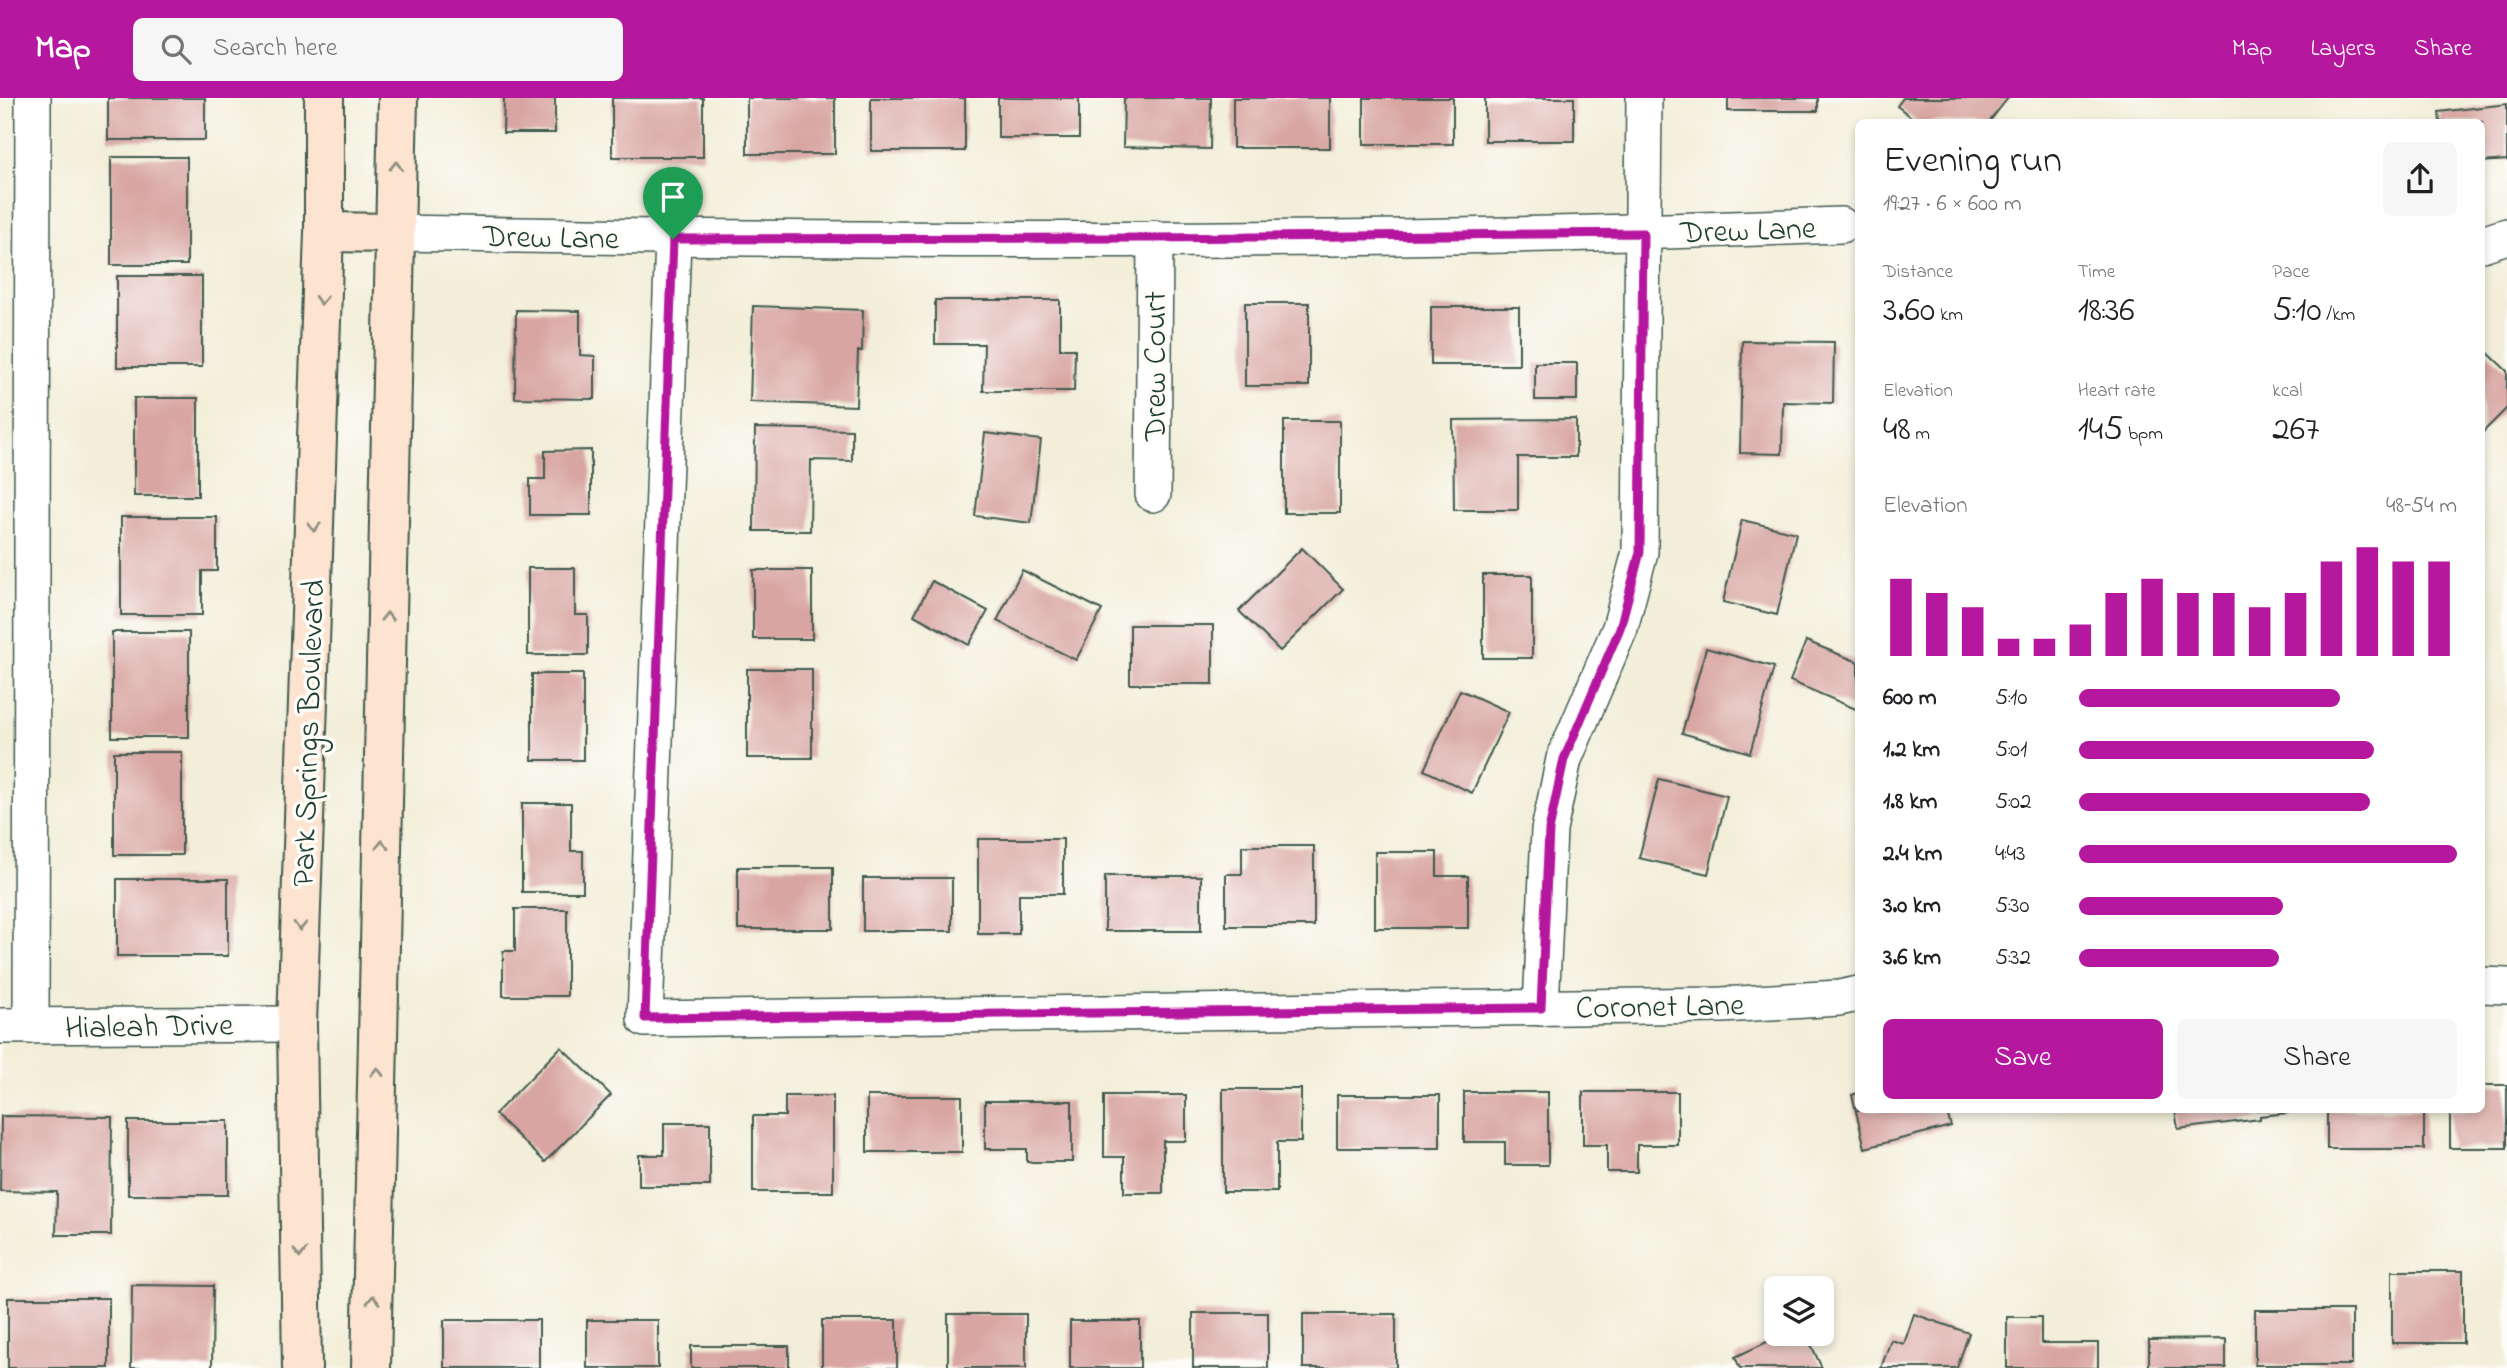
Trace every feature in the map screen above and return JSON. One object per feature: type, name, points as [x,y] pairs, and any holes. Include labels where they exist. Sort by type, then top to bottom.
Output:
[{"type":"main road","name":"Park Springs Boulevard","points":[[302,1368],[297,1024],[324,232],[324,98]]},
{"type":"main road","points":[[371,1368],[398,98]]},
{"type":"main road","points":[[324,232],[395,233]]},
{"type":"street","points":[[16,1026],[33,98]]},
{"type":"street","points":[[1541,1008],[1549,830],[1564,759],[1620,628],[1640,552],[1644,98]]},
{"type":"street","name":"Drew Lane","points":[[395,233],[673,239],[1155,238],[1643,233],[1841,225]]},
{"type":"street","points":[[2485,243],[2507,236]]},
{"type":"street","name":"Drew Court","points":[[1153,494],[1155,238]]},
{"type":"street","name":"Coronet Lane","points":[[673,239],[645,1018],[1541,1008],[1722,1004],[1839,998],[1855,995]]},
{"type":"street","points":[[2485,985],[2507,986]]},
{"type":"street","name":"Hialeah Drive","points":[[16,1026],[297,1024]]},
{"type":"building","points":[[108,98],[205,98],[205,140],[108,140]]},
{"type":"building","points":[[504,98],[555,98],[555,133],[503,133]]},
{"type":"building","points":[[612,98],[703,98],[703,157],[612,157]]},
{"type":"building","points":[[747,98],[835,98],[835,154],[747,154]]},
{"type":"building","points":[[871,98],[965,98],[965,151],[871,151]]},
{"type":"building","points":[[998,98],[1079,98],[1079,138],[998,138]]},
{"type":"building","points":[[1124,98],[1211,98],[1210,149],[1123,147]]},
{"type":"building","points":[[1233,98],[1330,98],[1330,148],[1233,148]]},
{"type":"building","points":[[1364,98],[1453,98],[1453,144],[1364,144]]},
{"type":"building","points":[[1485,98],[1574,98],[1574,141],[1485,141]]},
{"type":"building","points":[[1728,98],[1818,98],[1818,111],[1728,111]]},
{"type":"building","points":[[1903,98],[2008,98],[1991,119],[1914,119],[1897,106]]},
{"type":"building","points":[[2507,104],[2507,160],[2485,162],[2485,119],[2440,119],[2439,112]]},
{"type":"building","points":[[111,157],[187,157],[187,265],[111,265]]},
{"type":"building","points":[[117,276],[202,276],[202,367],[117,367]]},
{"type":"building","points":[[935,300],[1060,300],[1060,349],[1075,349],[1074,391],[983,391],[984,344],[935,344]]},
{"type":"building","points":[[1245,303],[1309,303],[1309,386],[1245,386]]},
{"type":"building","points":[[753,306],[863,310],[856,406],[750,402]]},
{"type":"building","points":[[1431,307],[1519,307],[1519,365],[1431,365]]},
{"type":"building","points":[[516,310],[580,311],[580,355],[595,356],[595,399],[515,398]]},
{"type":"building","points":[[1742,341],[1834,342],[1833,403],[1783,402],[1782,454],[1740,453]]},
{"type":"building","points":[[2485,352],[2507,371],[2507,408],[2485,430]]},
{"type":"building","points":[[1535,363],[1577,363],[1577,400],[1535,400]]},
{"type":"building","points":[[134,398],[198,398],[198,496],[134,496]]},
{"type":"building","points":[[1576,419],[1576,457],[1518,457],[1518,510],[1454,510],[1453,420]]},
{"type":"building","points":[[1284,421],[1340,421],[1340,513],[1284,513]]},
{"type":"building","points":[[755,428],[852,430],[852,461],[811,460],[810,531],[754,531]]},
{"type":"building","points":[[985,433],[1041,440],[1031,523],[975,516]]},
{"type":"building","points":[[591,450],[591,515],[530,515],[530,479],[545,479],[545,451]]},
{"type":"building","points":[[121,517],[217,517],[217,571],[202,571],[202,615],[121,615]]},
{"type":"building","points":[[1742,520],[1796,533],[1777,615],[1723,602]]},
{"type":"building","points":[[1302,548],[1343,589],[1280,651],[1239,611]]},
{"type":"building","points":[[528,568],[575,568],[575,615],[588,615],[588,655],[528,655]]},
{"type":"building","points":[[753,570],[812,570],[812,639],[753,639]]},
{"type":"building","points":[[1022,570],[1102,610],[1076,660],[997,621]]},
{"type":"building","points":[[1483,575],[1532,575],[1532,658],[1483,658]]},
{"type":"building","points":[[932,581],[988,611],[969,645],[914,615]]},
{"type":"building","points":[[1130,625],[1213,625],[1213,684],[1130,684]]},
{"type":"building","points":[[112,632],[189,632],[189,737],[112,737]]},
{"type":"building","points":[[1806,641],[1855,661],[1855,709],[1790,681]]},
{"type":"building","points":[[1706,648],[1774,667],[1750,753],[1682,733]]},
{"type":"building","points":[[747,669],[812,669],[812,758],[747,758]]},
{"type":"building","points":[[532,674],[583,674],[583,760],[532,760]]},
{"type":"building","points":[[1460,690],[1509,712],[1472,793],[1424,770]]},
{"type":"building","points":[[114,752],[182,752],[182,855],[114,855]]},
{"type":"building","points":[[1659,779],[1727,796],[1708,874],[1639,858]]},
{"type":"building","points":[[522,803],[571,803],[571,851],[583,851],[583,892],[522,892]]},
{"type":"building","points":[[978,839],[1063,839],[1063,894],[1019,894],[1019,934],[978,934]]},
{"type":"building","points":[[1242,846],[1314,846],[1314,926],[1226,926],[1226,874],[1242,874]]},
{"type":"building","points":[[1375,852],[1437,852],[1437,876],[1468,876],[1468,928],[1375,928]]},
{"type":"building","points":[[738,867],[833,867],[833,929],[738,929]]},
{"type":"building","points":[[1105,876],[1201,876],[1201,931],[1105,931]]},
{"type":"building","points":[[863,878],[952,878],[952,931],[863,931]]},
{"type":"building","points":[[117,879],[228,879],[228,956],[117,956]]},
{"type":"building","points":[[515,909],[567,909],[567,996],[503,996],[503,951],[515,951]]},
{"type":"building","points":[[561,1047],[611,1095],[545,1162],[495,1114]]},
{"type":"building","points":[[2485,1085],[2507,1085],[2507,1148],[2450,1148],[2450,1113],[2485,1113]]},
{"type":"building","points":[[1223,1089],[1301,1089],[1301,1142],[1277,1142],[1277,1192],[1223,1192]]},
{"type":"building","points":[[1464,1092],[1548,1092],[1548,1165],[1505,1165],[1505,1142],[1464,1142]]},
{"type":"building","points":[[1583,1092],[1678,1092],[1678,1145],[1637,1145],[1637,1172],[1607,1172],[1607,1145],[1583,1145]]},
{"type":"building","points":[[1104,1095],[1186,1095],[1186,1141],[1163,1141],[1163,1193],[1124,1193],[1124,1157],[1104,1157]]},
{"type":"building","points":[[1337,1095],[1440,1095],[1440,1148],[1337,1148]]},
{"type":"building","points":[[785,1096],[833,1096],[833,1192],[753,1192],[753,1116],[785,1116]]},
{"type":"building","points":[[867,1096],[962,1096],[962,1152],[867,1152]]},
{"type":"building","points":[[985,1101],[1072,1101],[1072,1162],[1027,1162],[1027,1149],[985,1149]]},
{"type":"building","points":[[1856,1113],[1947,1113],[1951,1126],[1865,1148]]},
{"type":"building","points":[[2175,1113],[2288,1113],[2260,1116],[2260,1119],[2178,1129]]},
{"type":"building","points":[[2327,1113],[2424,1113],[2424,1149],[2327,1149]]},
{"type":"building","points":[[1,1116],[112,1117],[111,1235],[56,1235],[57,1192],[0,1191]]},
{"type":"building","points":[[128,1121],[228,1121],[228,1195],[128,1195]]},
{"type":"building","points":[[664,1123],[710,1123],[710,1186],[639,1186],[639,1155],[664,1155]]},
{"type":"building","points":[[2392,1271],[2463,1271],[2463,1343],[2392,1343]]},
{"type":"building","points":[[132,1285],[213,1286],[212,1368],[131,1368]]},
{"type":"building","points":[[8,1298],[109,1298],[109,1368],[8,1368]]},
{"type":"building","points":[[2255,1310],[2352,1310],[2352,1365],[2255,1365]]},
{"type":"building","points":[[1193,1313],[1268,1313],[1268,1368],[1193,1368]]},
{"type":"building","points":[[948,1314],[1026,1314],[1026,1368],[948,1368]]},
{"type":"building","points":[[1303,1314],[1396,1314],[1396,1368],[1303,1368]]},
{"type":"building","points":[[1914,1314],[1969,1333],[1957,1368],[1881,1368],[1891,1340],[1904,1344]]},
{"type":"building","points":[[2007,1317],[2041,1317],[2041,1343],[2098,1343],[2098,1368],[2007,1368]]},
{"type":"building","points":[[444,1320],[539,1320],[539,1368],[444,1368]]},
{"type":"building","points":[[587,1320],[658,1320],[658,1368],[587,1368]]},
{"type":"building","points":[[822,1320],[897,1320],[897,1368],[822,1368]]},
{"type":"building","points":[[1070,1321],[1140,1321],[1140,1368],[1070,1368]]},
{"type":"building","points":[[2226,1339],[2226,1368],[2149,1368],[2149,1340]]},
{"type":"building","points":[[1764,1343],[1764,1346],[1812,1346],[1822,1368],[1740,1368],[1735,1357]]},
{"type":"building","points":[[691,1346],[789,1346],[789,1368],[691,1368]]},
{"type":"route","points":[[1643,233],[1640,552],[1620,628],[1564,759],[1549,830],[1541,1008],[645,1018],[673,239],[1643,233]]}]
